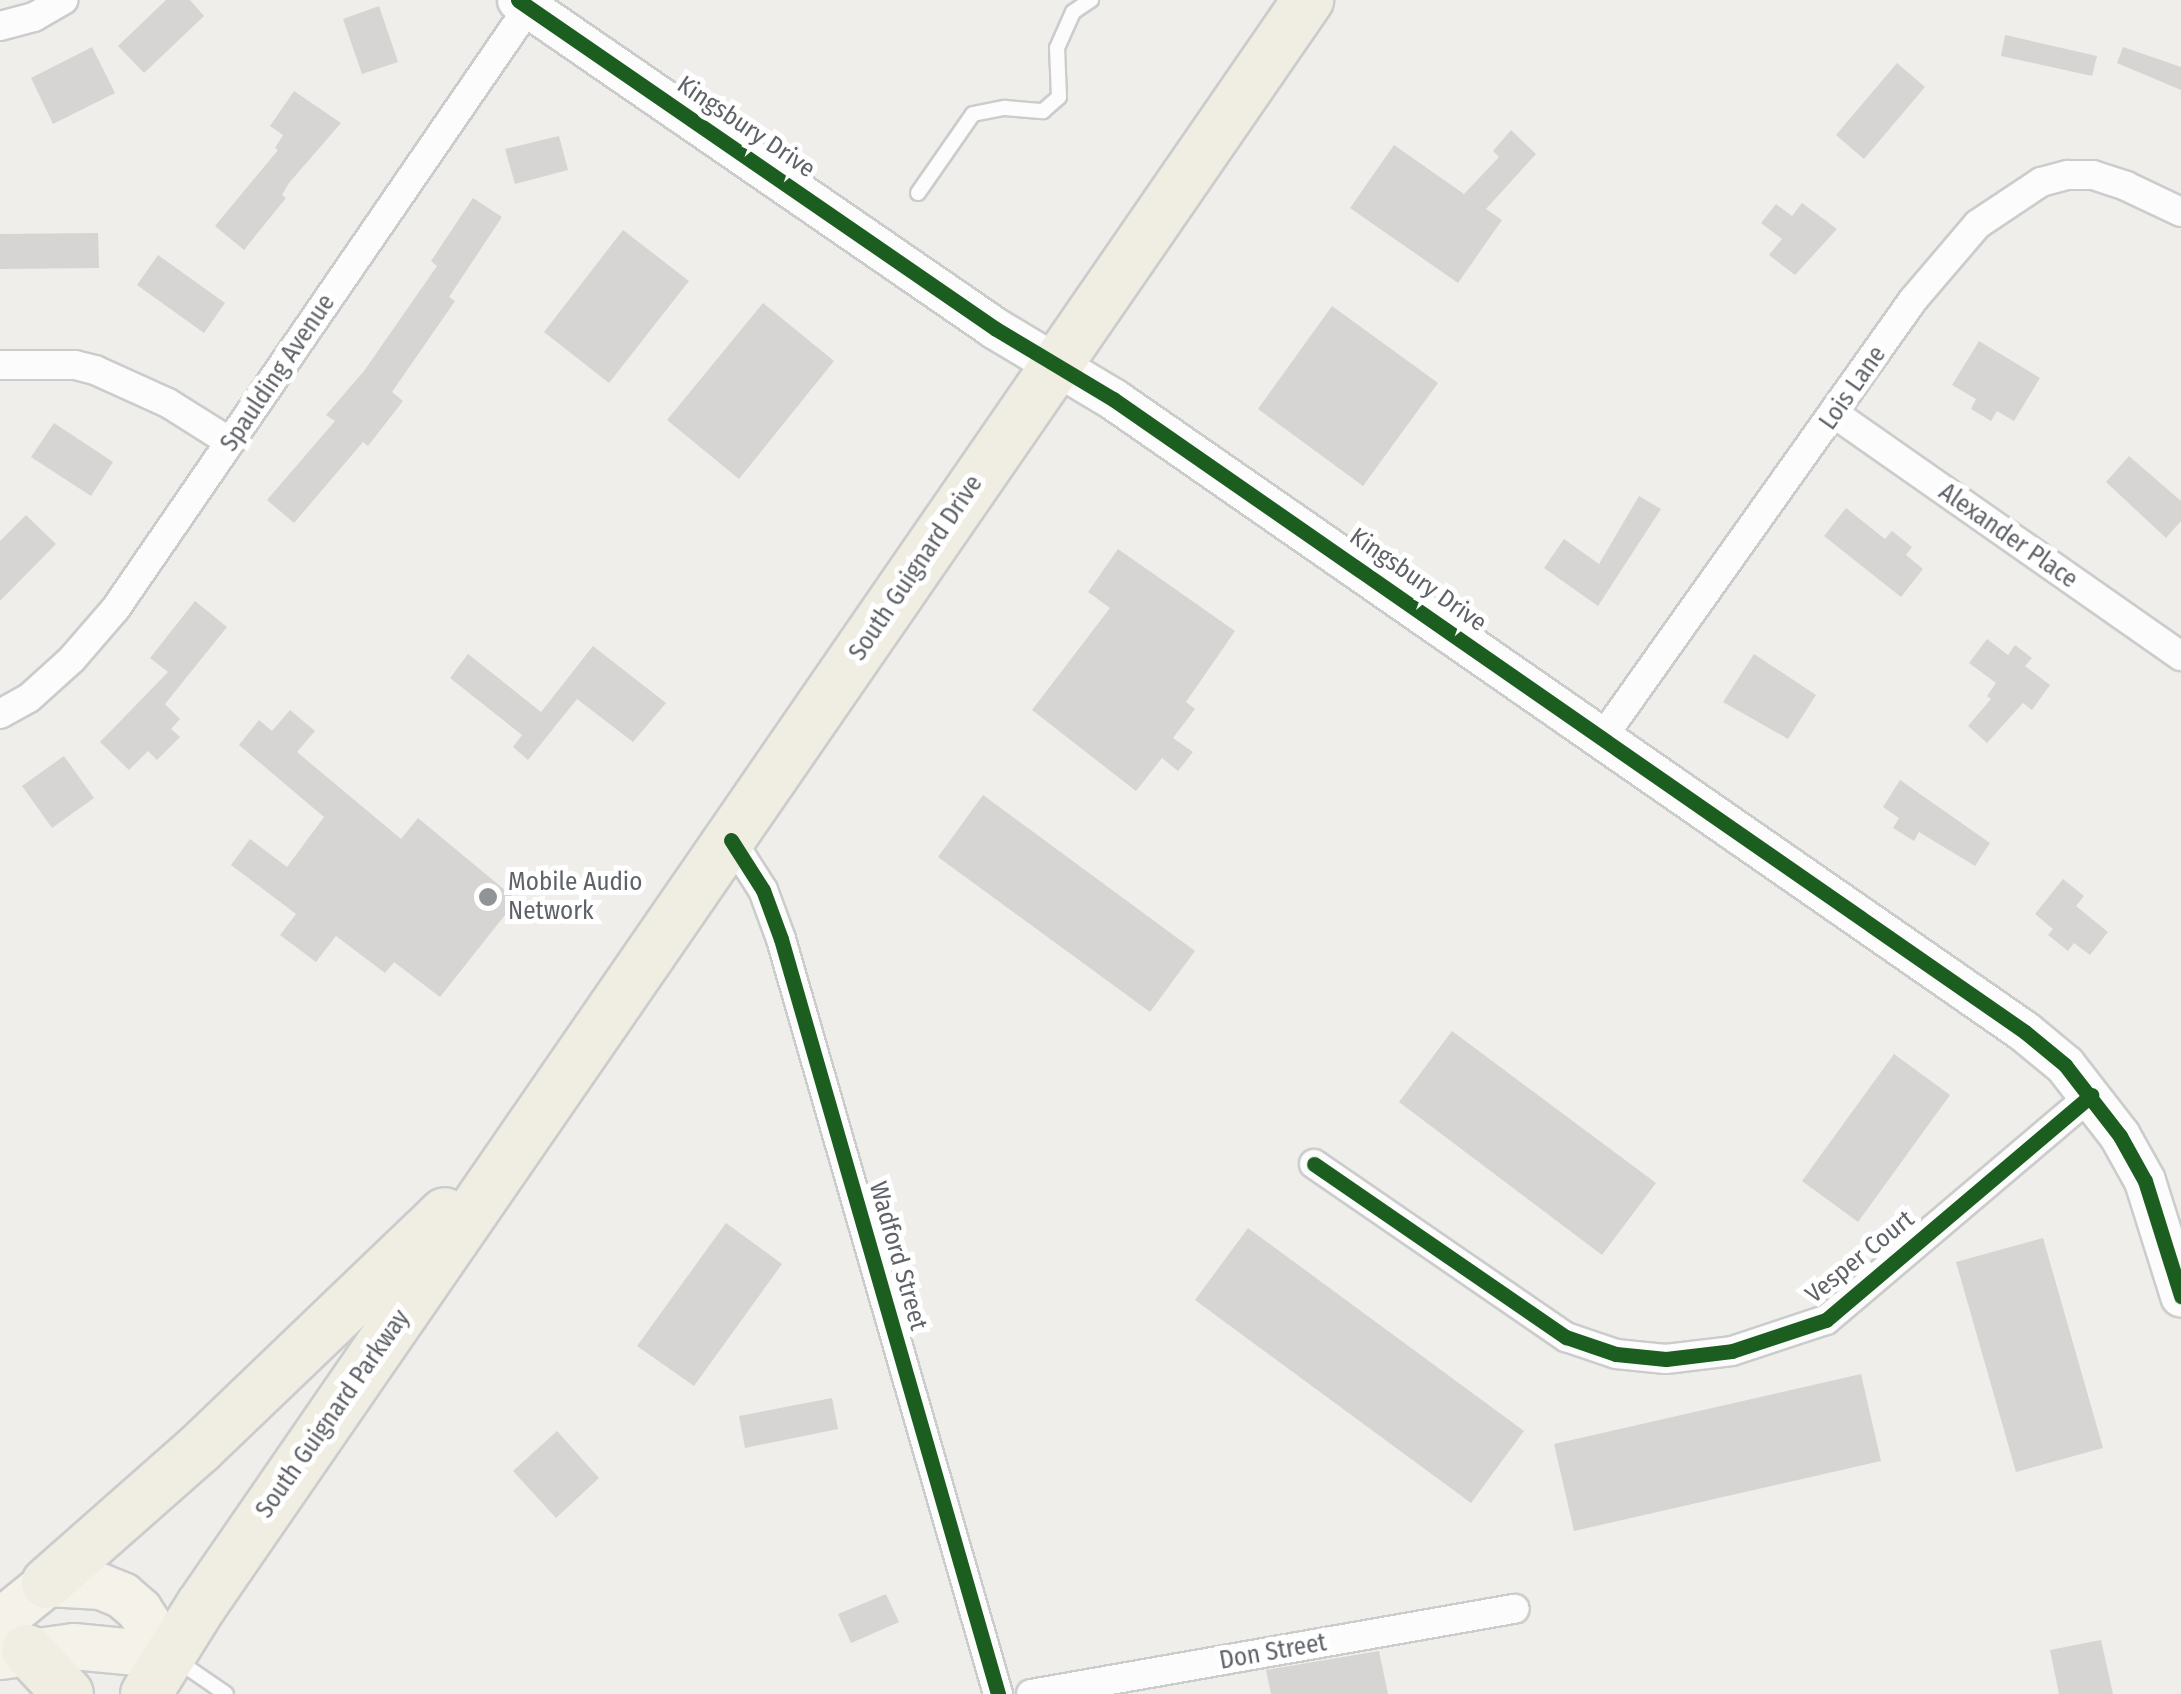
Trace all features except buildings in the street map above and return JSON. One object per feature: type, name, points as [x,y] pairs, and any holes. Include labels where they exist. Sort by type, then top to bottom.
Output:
[{"type":"highway","name":"South Guignard Drive","points":[[524,1136],[1308,0]]},
{"type":"highway","points":[[47,1583],[200,1448],[524,1136]]},
{"type":"highway","name":"South Guignard Parkway","points":[[158,1675],[524,1136]]},
{"type":"highway","points":[[9,1642],[68,1694]]},
{"type":"main road","points":[[78,1582],[122,1595],[139,1610],[158,1675],[73,1646],[9,1642],[47,1583],[78,1582]]},
{"type":"street","points":[[0,26],[34,16],[64,0]]},
{"type":"street","name":"Kingsbury Drive","points":[[523,4],[996,328],[1056,364],[2025,1032],[2065,1065],[2091,1095],[2145,1181],[2181,1296]]},
{"type":"street","name":"Spaulding Avenue","points":[[0,714],[30,698],[72,659],[116,608],[523,4]]},
{"type":"street","name":"Lois Lane","points":[[1602,738],[1944,260],[1978,224],[2041,182],[2068,175],[2093,175],[2181,212]]},
{"type":"street","points":[[0,365],[75,365],[96,370],[168,403],[230,442]]},
{"type":"street","name":"Alexander Place","points":[[1835,414],[2181,656]]},
{"type":"street","name":"Wadford Street","points":[[731,840],[762,890],[782,939],[998,1694]]},
{"type":"street","name":"Vesper Court","points":[[1314,1164],[1566,1337],[1616,1354],[1666,1360],[1732,1352],[1826,1320],[2091,1095]]},
{"type":"street","name":"Don Street","points":[[1031,1694],[1515,1609]]},
{"type":"lane","points":[[918,193],[973,114],[1005,108],[1043,111],[1059,97],[1057,48],[1073,12],[1090,0]]},
{"type":"lane","points":[[158,1675],[226,1694]]},
{"type":"cycle path","points":[[518,0],[996,329],[1113,399],[2025,1032],[2065,1065],[2120,1136],[2145,1181],[2181,1296]]},
{"type":"cycle path","points":[[731,840],[763,890],[781,939],[998,1694]]},
{"type":"cycle path","points":[[1314,1164],[1566,1337],[1616,1354],[1666,1359],[1732,1351],[1826,1320],[2091,1095]]},
{"type":"place","name":"Mobile Audio Network","points":[[488,897]]}]
